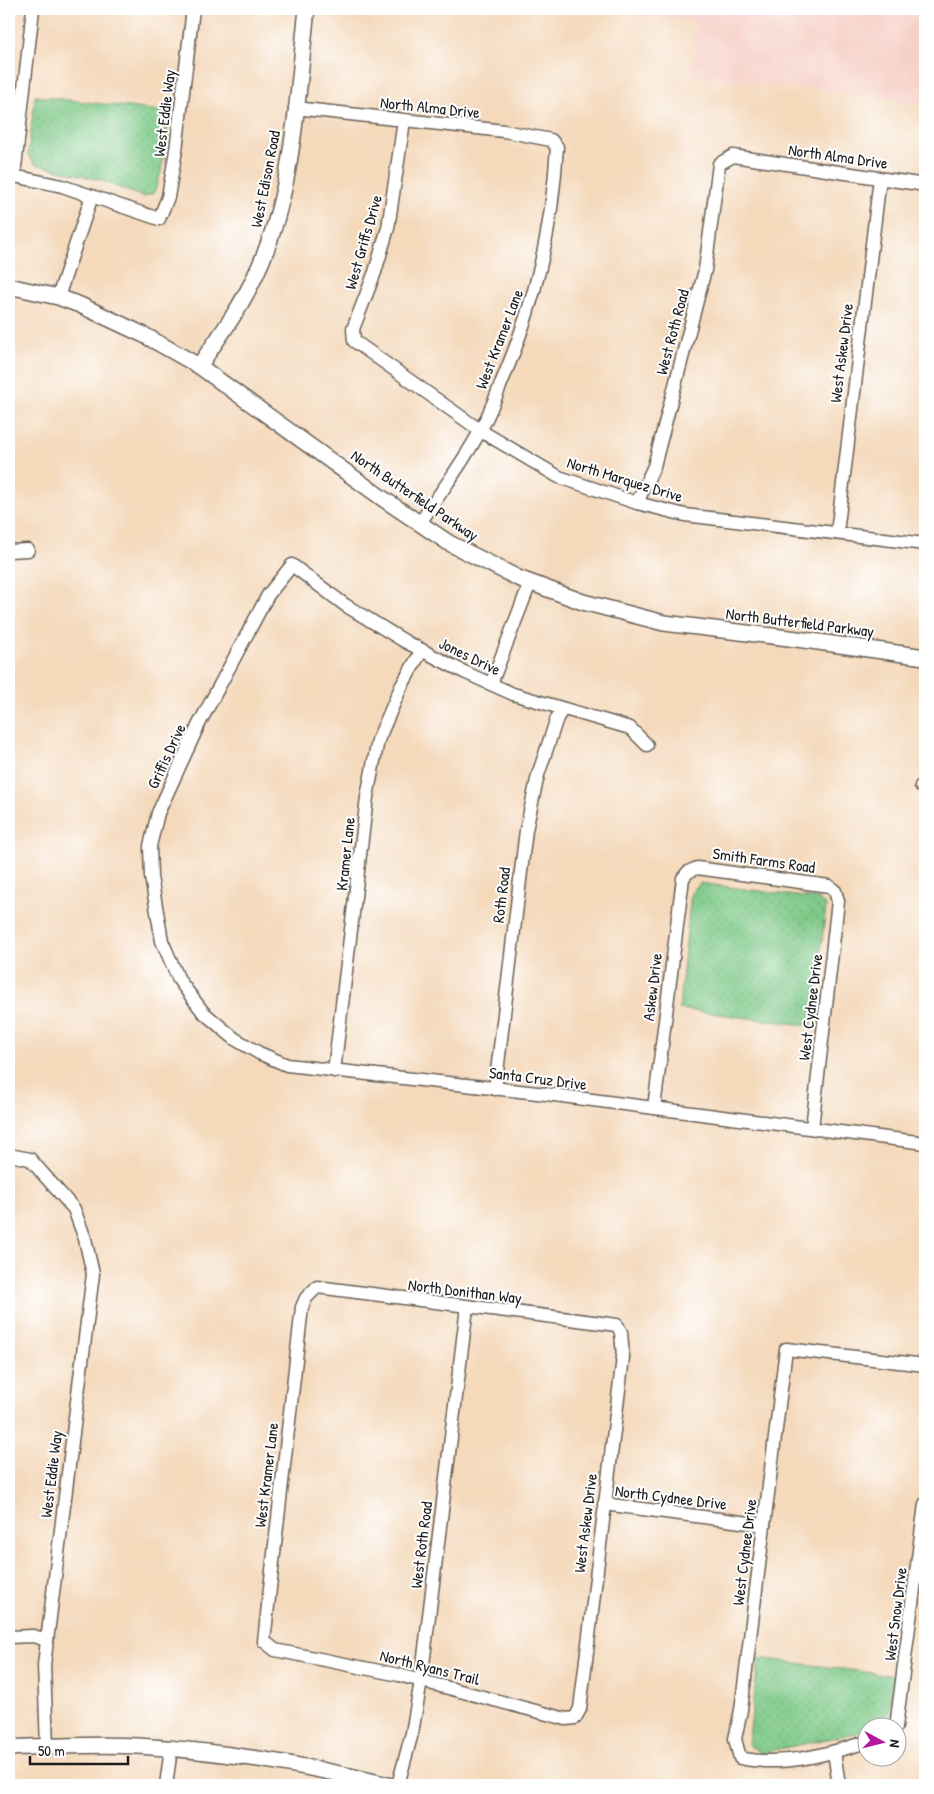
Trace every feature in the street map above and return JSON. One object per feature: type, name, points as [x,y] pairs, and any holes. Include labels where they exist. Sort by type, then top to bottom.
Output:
[{"type":"street","points":[[34,9],[11,176],[62,186],[92,196],[58,297]]},
{"type":"street","name":"West Eddie Way","points":[[92,196],[159,219],[168,197],[176,150],[193,9]]},
{"type":"street","name":"West Edison Road","points":[[199,366],[233,317],[255,276],[270,240],[284,190],[296,108],[307,9]]},
{"type":"street","name":"North Alma Drive","points":[[296,108],[504,131],[551,140],[557,148]]},
{"type":"street","name":"West Griffs Drive","points":[[354,341],[353,329],[375,272],[388,228],[404,121]]},
{"type":"street","name":"West Kramer Lane","points":[[420,523],[481,430],[521,337],[538,280],[553,200],[557,148]]},
{"type":"street","name":"North Alma Drive","points":[[719,164],[733,156],[925,185]]},
{"type":"street","name":"West Roth Road","points":[[637,503],[654,466],[705,270],[719,164]]},
{"type":"street","name":"West Askew Drive","points":[[837,533],[880,178]]},
{"type":"street","name":"North Butterfield Parkway","points":[[9,286],[58,297],[137,331],[199,366],[382,498],[449,543],[530,583],[583,602],[664,624],[797,638],[925,655]]},
{"type":"street","name":"North Marquez Drive","points":[[354,341],[481,430],[559,477],[637,503],[685,515],[925,544]]},
{"type":"street","points":[[9,551],[28,550]]},
{"type":"street","name":"Jones Drive","points":[[292,566],[345,606],[422,650],[513,694],[630,728],[647,745]]},
{"type":"street","name":"Griffis Drive","points":[[179,980],[162,941],[151,877],[150,846],[158,813],[199,724],[268,596],[292,566]]},
{"type":"street","points":[[491,684],[530,583]]},
{"type":"street","name":"Kramer Lane","points":[[334,1071],[367,797],[378,740],[402,687],[422,650]]},
{"type":"street","name":"Roth Road","points":[[495,1089],[526,830],[538,775],[557,718],[563,709]]},
{"type":"street","name":"Smith Farms Road","points":[[688,872],[697,868],[763,875],[820,884],[829,886],[835,891]]},
{"type":"street","name":"Askew Drive","points":[[654,1108],[680,886],[688,872]]},
{"type":"street","name":"West Cydnee Drive","points":[[812,1128],[838,912],[838,901],[835,891]]},
{"type":"street","name":"Santa Cruz Drive","points":[[179,980],[202,1012],[243,1044],[287,1066],[654,1108],[925,1143]]},
{"type":"street","name":"West Eddie Way","points":[[9,1155],[30,1159],[74,1209],[85,1239],[93,1274],[44,1665],[48,1746]]},
{"type":"street","name":"North Donithan Way","points":[[306,1298],[317,1288],[617,1325],[621,1332]]},
{"type":"street","name":"West Kramer Lane","points":[[275,1650],[264,1641],[302,1307],[306,1298]]},
{"type":"street","name":"West Roth Road","points":[[398,1785],[412,1733],[421,1681],[467,1307]]},
{"type":"street","name":"West Askew Drive","points":[[575,1718],[580,1709],[623,1357],[621,1332]]},
{"type":"street","name":"West Cydnee Drive","points":[[834,1752],[761,1763],[740,1758],[735,1739],[741,1710],[786,1349],[925,1365]]},
{"type":"street","name":"North Cydnee Drive","points":[[604,1504],[764,1525]]},
{"type":"street","name":"West Snow Drive","points":[[897,1716],[925,1504]]},
{"type":"street","points":[[9,1638],[33,1636],[47,1640]]},
{"type":"street","name":"North Ryans Trail","points":[[275,1650],[421,1681],[566,1719],[575,1718]]},
{"type":"street","points":[[9,1748],[84,1745],[171,1749],[263,1758],[323,1769],[388,1785]]},
{"type":"street","points":[[839,1785],[834,1752],[856,1745]]},
{"type":"street","points":[[166,1785],[171,1749]]},
{"type":"shaded area","points":[[572,9],[925,9],[925,104],[691,75],[695,20]]},
{"type":"green space","points":[[35,96],[170,112],[161,172],[154,193],[143,197],[100,180],[35,164],[28,155]]},
{"type":"green space","points":[[700,883],[819,899],[826,906],[812,1026],[679,1009],[691,893]]},
{"type":"green space","points":[[759,1658],[895,1676],[889,1716],[856,1716],[856,1733],[760,1753],[748,1744]]}]
